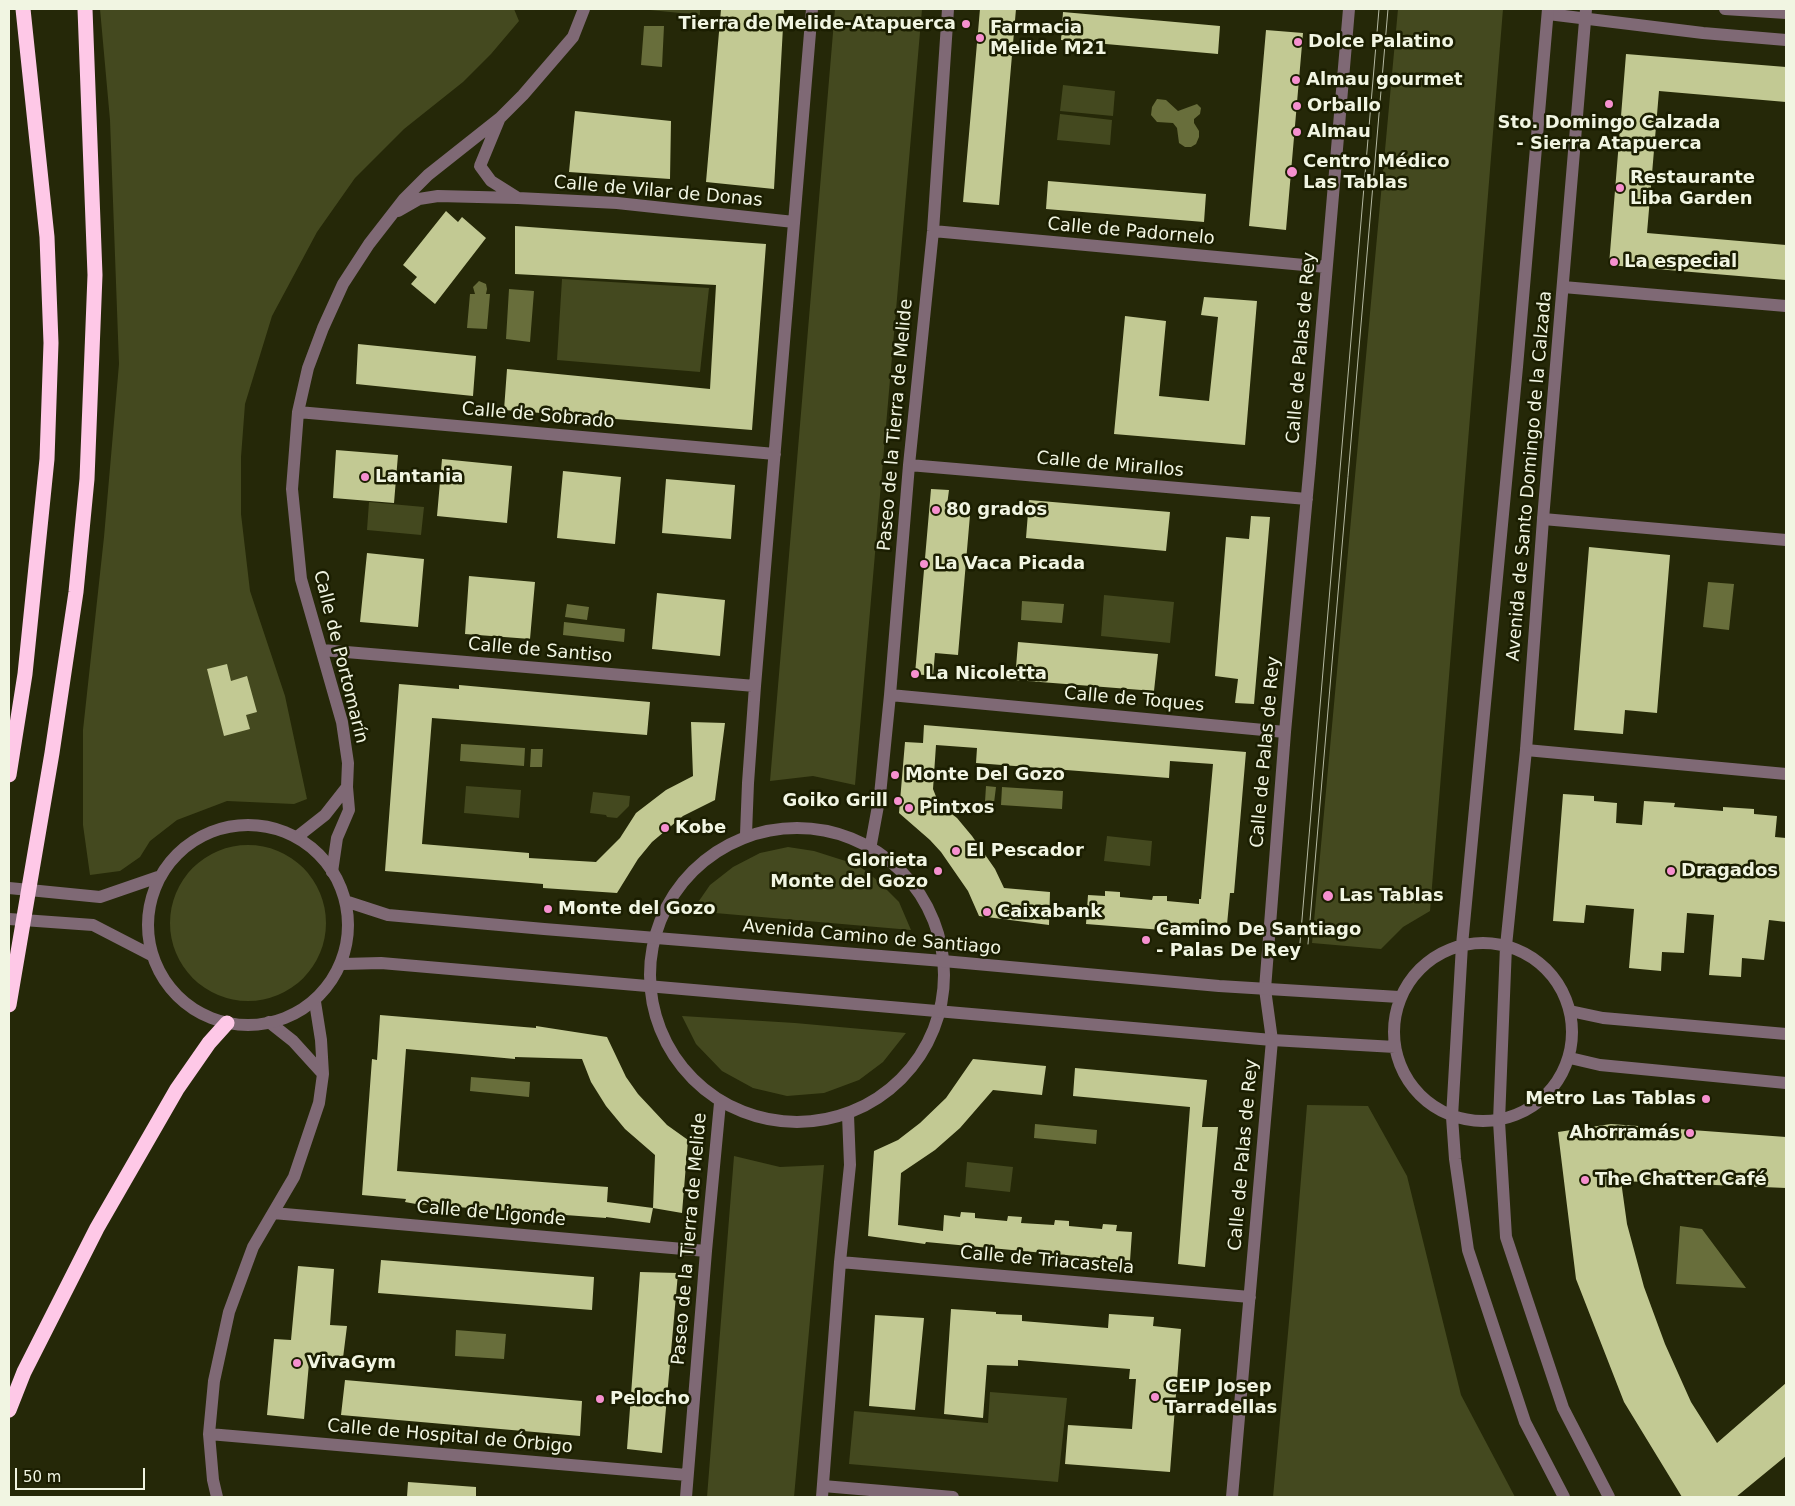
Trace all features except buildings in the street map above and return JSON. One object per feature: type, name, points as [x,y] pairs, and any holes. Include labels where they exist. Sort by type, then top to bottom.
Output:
[{"type":"highway","points":[[10,769],[25,674],[47,459],[51,344],[47,237],[23,9]]},
{"type":"highway","points":[[80,9],[86,59]]},
{"type":"highway","points":[[9,1005],[52,753],[76,592],[87,479],[95,275],[85,9]]},
{"type":"highway","points":[[9,1410],[24,1372],[102,1220],[177,1089],[209,1043],[227,1023]]},
{"type":"street","name":"Calle de Portomarín","points":[[332,872],[337,838],[349,810],[348,763],[342,722],[301,580],[292,489],[298,412],[308,368],[323,328],[343,284],[369,244],[392,214],[428,175],[500,118],[523,95],[573,37],[584,9]]},
{"type":"street","points":[[746,834],[755,686],[812,9]]},
{"type":"street","name":"Paseo de la Tierra de Melide","points":[[871,844],[880,795],[909,465],[933,231],[948,9]]},
{"type":"street","name":"Calle de Palas de Rey","points":[[1232,1497],[1272,1040],[1265,989],[1285,732],[1349,9]]},
{"type":"street","points":[[1725,9],[1786,13]]},
{"type":"street","points":[[1548,11],[1586,13],[1703,32],[1786,40]]},
{"type":"street","name":"Avenida de Santo Domingo de la Calzada","points":[[1548,11],[1517,367],[1462,945],[1452,1117],[1455,1159],[1468,1250],[1525,1422],[1564,1497]]},
{"type":"street","name":"Avenida de Santo Domingo de la Calzada","points":[[1586,13],[1543,519],[1526,750],[1506,946],[1499,1121],[1506,1237],[1563,1408],[1609,1497]]},
{"type":"street","name":"Calle de Vilar de Donas","points":[[500,118],[480,166],[491,181],[518,198]]},
{"type":"street","name":"Calle de Vilar de Donas","points":[[392,214],[419,199],[438,196],[618,203],[794,222]]},
{"type":"street","name":"Calle de Padornelo","points":[[933,231],[1326,267]]},
{"type":"street","points":[[1563,287],[1786,306]]},
{"type":"street","name":"Calle de Sobrado","points":[[298,412],[775,454]]},
{"type":"street","name":"Calle de Mirallos","points":[[909,465],[1307,500]]},
{"type":"street","points":[[1543,519],[1786,540]]},
{"type":"street","name":"Calle de Santiso","points":[[322,650],[755,686]]},
{"type":"street","name":"Calle de Toques","points":[[890,695],[1285,732]]},
{"type":"street","points":[[1526,750],[1786,774]]},
{"type":"street","points":[[298,838],[325,814],[347,786]]},
{"type":"street","points":[[236,825],[268,826],[288,832],[319,854],[332,872],[345,901],[349,933],[342,964],[331,985],[315,1002],[288,1018],[258,1025],[227,1023],[202,1014],[181,999],[164,979],[153,956],[146,929],[148,901],[161,876],[180,851],[206,833],[236,825]]},
{"type":"street","points":[[788,825],[831,828],[871,844],[914,886],[938,933],[943,961],[938,1010],[927,1044],[907,1074],[880,1098],[848,1116],[816,1124],[783,1124],[750,1117],[720,1103],[694,1081],[672,1054],[658,1023],[650,987],[652,962],[658,937],[670,903],[689,874],[716,851],[746,834],[788,825]]},
{"type":"street","points":[[9,888],[100,897],[161,876]]},
{"type":"street","name":"Avenida Camino de Santiago","points":[[345,901],[388,915],[1265,989],[1399,997]]},
{"type":"street","points":[[9,919],[93,925],[153,956]]},
{"type":"street","points":[[1476,943],[1492,943],[1506,946],[1535,959],[1558,982],[1570,1011],[1572,1035],[1570,1058],[1555,1088],[1530,1110],[1499,1121],[1475,1122],[1452,1117],[1425,1101],[1405,1076],[1394,1047],[1395,1021],[1399,997],[1412,976],[1424,964],[1445,951],[1462,945],[1476,943]]},
{"type":"street","points":[[342,964],[381,963],[1272,1040],[1394,1047]]},
{"type":"street","points":[[216,1497],[209,1434],[214,1381],[229,1312],[253,1247],[294,1176],[319,1104],[323,1074],[321,1040],[315,1002]]},
{"type":"street","points":[[1570,1011],[1603,1018],[1786,1034]]},
{"type":"street","points":[[269,1022],[293,1041],[323,1074]]},
{"type":"street","points":[[1570,1058],[1600,1065],[1786,1083]]},
{"type":"street","name":"Paseo de la Tierra de Melide","points":[[686,1497],[720,1103]]},
{"type":"street","points":[[848,1116],[850,1166],[840,1262],[822,1492],[953,1497]]},
{"type":"street","name":"Calle de Ligonde","points":[[273,1213],[706,1251]]},
{"type":"street","name":"Calle de Triacastela","points":[[840,1262],[1250,1297]]},
{"type":"street","name":"Calle de Hospital de Órbigo","points":[[209,1434],[687,1475]]},
{"type":"shaded area","points":[[100,9],[514,9],[519,21],[491,54],[463,82],[404,129],[355,178],[317,232],[272,316],[245,404],[241,457],[241,514],[250,591],[285,696],[307,799],[294,804],[227,801],[177,820],[150,841],[140,857],[120,871],[90,875],[83,825],[83,730],[104,537],[119,364],[110,120]]},
{"type":"shaded area","points":[[700,9],[700,15],[650,10]]},
{"type":"shaded area","points":[[835,9],[922,9],[855,785],[813,776],[770,781]]},
{"type":"shaded area","points":[[1398,9],[1503,9],[1430,911],[1403,927],[1381,949],[1312,943]]},
{"type":"shaded area","points":[[644,26],[664,26],[662,67],[641,65]]},
{"type":"shaded area","points":[[1063,85],[1115,91],[1113,116],[1060,111]]},
{"type":"shaded area","points":[[1157,99],[1166,100],[1178,111],[1197,104],[1201,108],[1200,114],[1194,119],[1194,123],[1199,131],[1196,144],[1191,147],[1185,147],[1179,143],[1177,128],[1173,123],[1157,122],[1151,115],[1152,107]]},
{"type":"shaded area","points":[[1060,114],[1112,120],[1110,145],[1057,140]]},
{"type":"shaded area","points":[[562,279],[709,288],[700,372],[557,360]]},
{"type":"shaded area","points":[[479,281],[486,284],[486,294],[490,294],[487,329],[467,328],[470,294],[475,294],[473,287]]},
{"type":"shaded area","points":[[509,289],[534,291],[530,342],[506,339]]},
{"type":"shaded area","points":[[369,502],[424,507],[421,535],[367,530]]},
{"type":"shaded area","points":[[1708,582],[1734,584],[1729,630],[1703,627]]},
{"type":"shaded area","points":[[1104,595],[1174,602],[1170,643],[1101,636]]},
{"type":"shaded area","points":[[1022,601],[1064,604],[1062,623],[1021,620]]},
{"type":"shaded area","points":[[567,604],[589,607],[587,620],[565,617]]},
{"type":"shaded area","points":[[564,622],[625,629],[624,642],[563,635]]},
{"type":"shaded area","points":[[461,744],[525,748],[524,766],[460,761]]},
{"type":"shaded area","points":[[531,749],[543,749],[542,767],[530,767]]},
{"type":"shaded area","points":[[466,786],[521,790],[519,818],[464,813]]},
{"type":"shaded area","points":[[986,786],[996,787],[994,803],[985,802]]},
{"type":"shaded area","points":[[1002,787],[1063,791],[1062,809],[1001,805]]},
{"type":"shaded area","points":[[593,792],[630,796],[629,806],[617,818],[590,813]]},
{"type":"shaded area","points":[[1107,836],[1152,841],[1150,866],[1104,861]]},
{"type":"shaded area","points":[[240,845],[256,845],[271,848],[285,854],[303,868],[317,886],[323,900],[326,923],[323,946],[317,960],[303,978],[285,992],[271,998],[256,1001],[240,1001],[225,998],[211,992],[193,978],[183,966],[173,946],[170,931],[170,915],[173,900],[179,886],[193,868],[205,858],[225,848]]},
{"type":"shaded area","points":[[788,847],[814,851],[858,865],[878,881],[899,902],[911,930],[692,911],[710,885],[733,867],[760,853]]},
{"type":"shaded area","points":[[682,1016],[795,1023],[906,1033],[883,1062],[859,1080],[824,1093],[787,1096],[753,1088],[722,1071],[696,1044]]},
{"type":"shaded area","points":[[471,1077],[530,1082],[529,1097],[470,1091]]},
{"type":"shaded area","points":[[1307,1105],[1368,1106],[1407,1176],[1461,1395],[1515,1497],[1273,1497]]},
{"type":"shaded area","points":[[1035,1124],[1097,1130],[1096,1144],[1034,1138]]},
{"type":"shaded area","points":[[734,1156],[780,1167],[824,1165],[794,1497],[707,1497]]},
{"type":"shaded area","points":[[967,1162],[1013,1167],[1010,1192],[965,1187]]},
{"type":"shaded area","points":[[1680,1226],[1702,1229],[1746,1288],[1676,1284]]},
{"type":"shaded area","points":[[456,1330],[506,1334],[504,1359],[455,1356]]},
{"type":"shaded area","points":[[990,1392],[1067,1398],[1058,1482],[849,1464],[854,1411],[988,1423]]},
{"type":"tram line","points":[[1300,943],[1379,9]]},
{"type":"tram line","points":[[1308,944],[1388,9]]},
{"type":"place","name":"Tierra de Melide-Atapuerca","points":[[966,24]]},
{"type":"place","name":"Farmacia Melide M21","points":[[980,38]]},
{"type":"place","name":"Dolce Palatino","points":[[1298,42]]},
{"type":"place","name":"Almau gourmet","points":[[1296,80]]},
{"type":"place","name":"Sto. Domingo Calzada - Sierra Atapuerca","points":[[1609,104]]},
{"type":"place","name":"Orballo","points":[[1297,106]]},
{"type":"place","name":"Almau","points":[[1297,132]]},
{"type":"place","name":"Centro Médico Las Tablas","points":[[1292,172]]},
{"type":"place","name":"Restaurante Liba Garden","points":[[1620,188]]},
{"type":"place","name":"La especial","points":[[1614,262]]},
{"type":"place","name":"Lantania","points":[[365,477]]},
{"type":"place","name":"80 grados","points":[[936,510]]},
{"type":"place","name":"La Vaca Picada","points":[[924,564]]},
{"type":"place","name":"La Nicoletta","points":[[915,674]]},
{"type":"place","name":"Monte Del Gozo","points":[[895,775]]},
{"type":"place","name":"Goiko Grill","points":[[898,801]]},
{"type":"place","name":"Pintxos","points":[[909,808]]},
{"type":"place","name":"Kobe","points":[[665,828]]},
{"type":"place","name":"El Pescador","points":[[956,851]]},
{"type":"place","name":"Glorieta Monte del Gozo","points":[[938,871]]},
{"type":"place","name":"Dragados","points":[[1671,871]]},
{"type":"place","name":"Las Tablas","points":[[1328,896]]},
{"type":"place","name":"Monte del Gozo","points":[[548,909]]},
{"type":"place","name":"Caixabank","points":[[987,912]]},
{"type":"place","name":"Camino De Santiago - Palas De Rey","points":[[1146,940]]},
{"type":"place","name":"Metro Las Tablas","points":[[1706,1099]]},
{"type":"place","name":"Ahorramás","points":[[1690,1133]]},
{"type":"place","name":"The Chatter Café","points":[[1585,1180]]},
{"type":"place","name":"VivaGym","points":[[297,1363]]},
{"type":"place","name":"CEIP Josep Tarradellas","points":[[1155,1397]]},
{"type":"place","name":"Pelocho","points":[[600,1399]]}]
